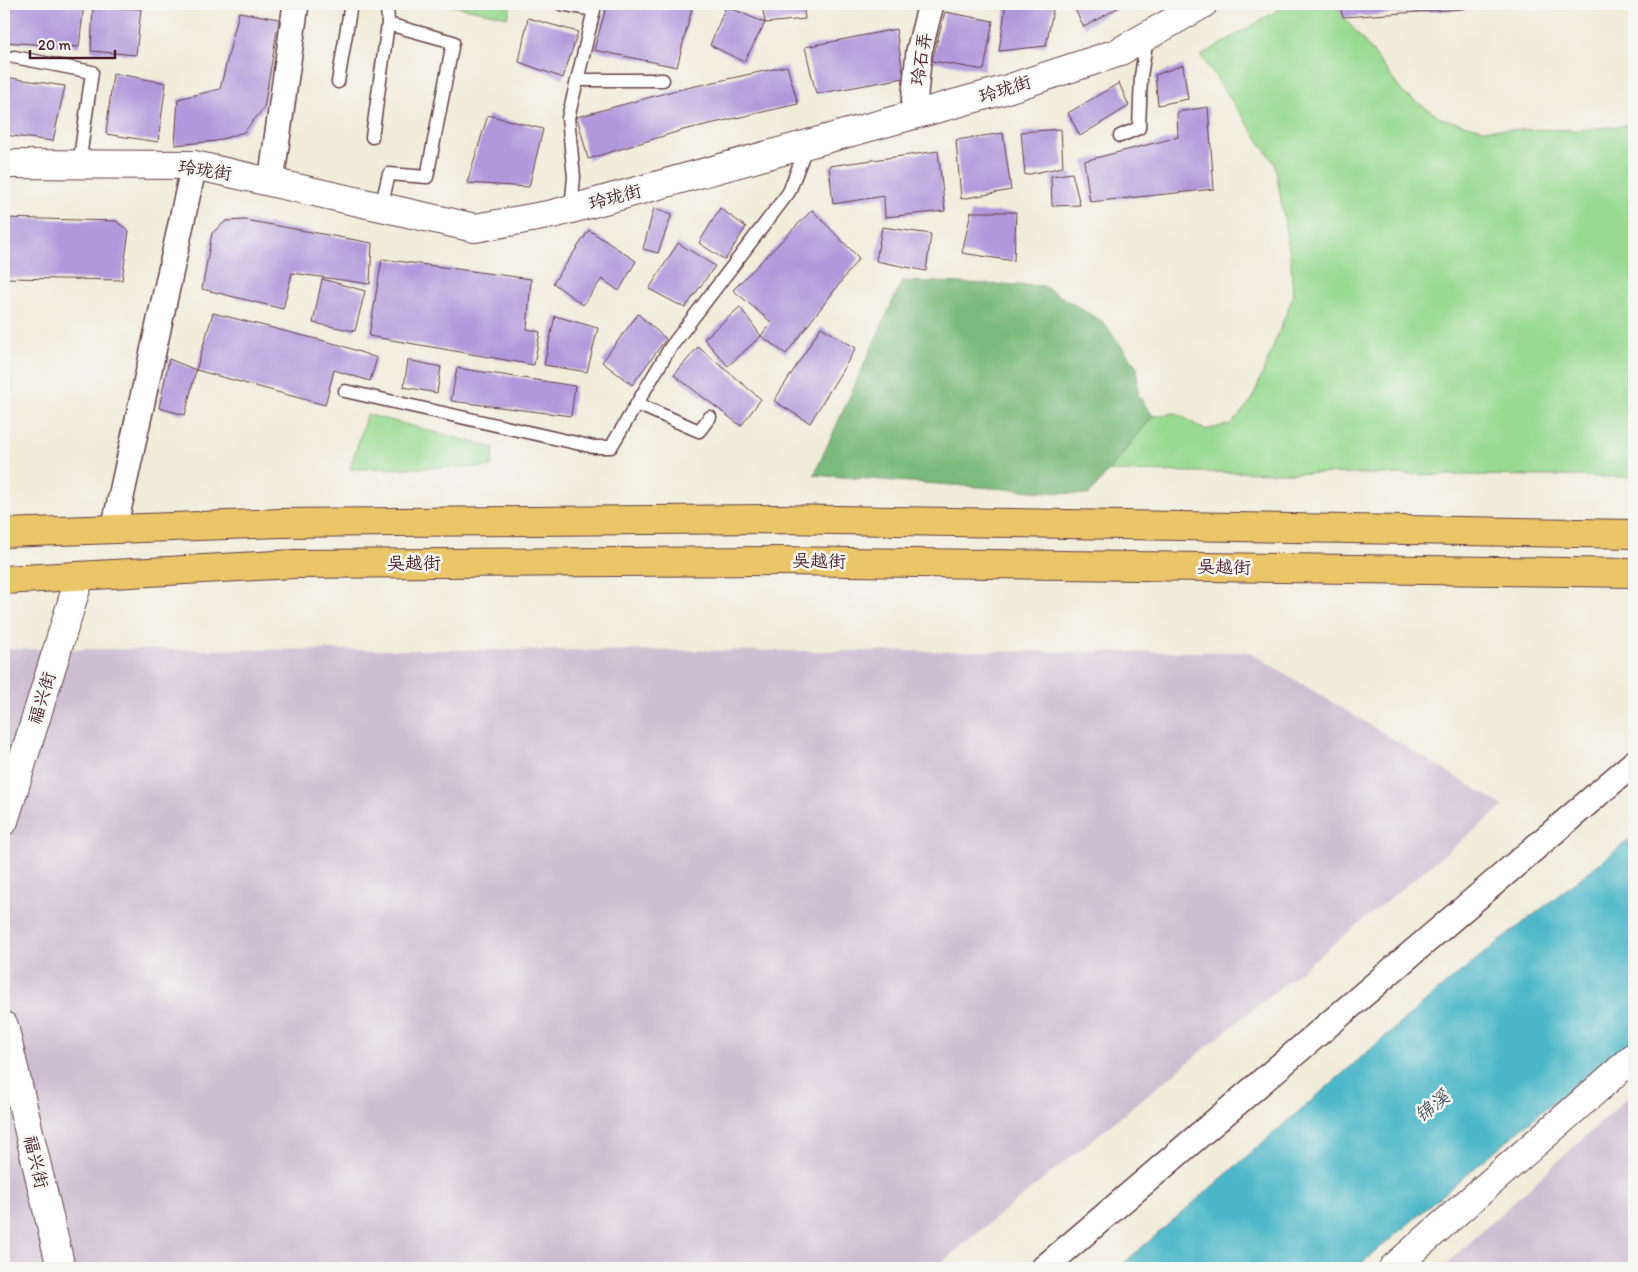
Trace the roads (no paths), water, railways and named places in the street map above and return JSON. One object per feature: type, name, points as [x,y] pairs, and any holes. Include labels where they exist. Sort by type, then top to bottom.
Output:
[{"type":"highway","points":[[4,533],[280,523],[780,520],[1634,534]]},
{"type":"highway","name":"吴越街","points":[[4,580],[294,564],[768,561],[1634,573]]},
{"type":"street","points":[[271,182],[296,4]]},
{"type":"street","name":"玲石弄","points":[[913,116],[919,51],[931,4]]},
{"type":"street","name":"玲珑街","points":[[4,164],[194,165],[475,228],[553,214],[1000,91],[1117,53],[1203,4]]},
{"type":"street","points":[[114,529],[194,165]]},
{"type":"street","name":"福兴街","points":[[4,821],[80,576]]},
{"type":"street","points":[[1044,1268],[1634,763]]},
{"type":"street","name":"福兴街","points":[[4,1026],[61,1268]]},
{"type":"street","points":[[1394,1268],[1634,1057]]},
{"type":"lane","points":[[338,82],[351,4]]},
{"type":"lane","points":[[372,137],[388,24],[387,4]]},
{"type":"lane","points":[[561,4],[594,10],[568,118],[574,177],[571,209]]},
{"type":"lane","points":[[381,207],[389,174],[427,177],[453,42],[388,24]]},
{"type":"lane","points":[[1120,136],[1139,128],[1141,76],[1148,35]]},
{"type":"lane","points":[[14,57],[92,72],[79,165]]},
{"type":"lane","points":[[578,80],[663,80]]},
{"type":"lane","points":[[345,391],[594,447],[611,447],[670,348],[789,192],[807,145]]},
{"type":"lane","points":[[637,404],[699,431],[710,417]]},
{"type":"water","name":"锦溪","points":[[1634,836],[1634,1039],[1541,1112],[1356,1268],[1118,1268],[1454,977]]}]
